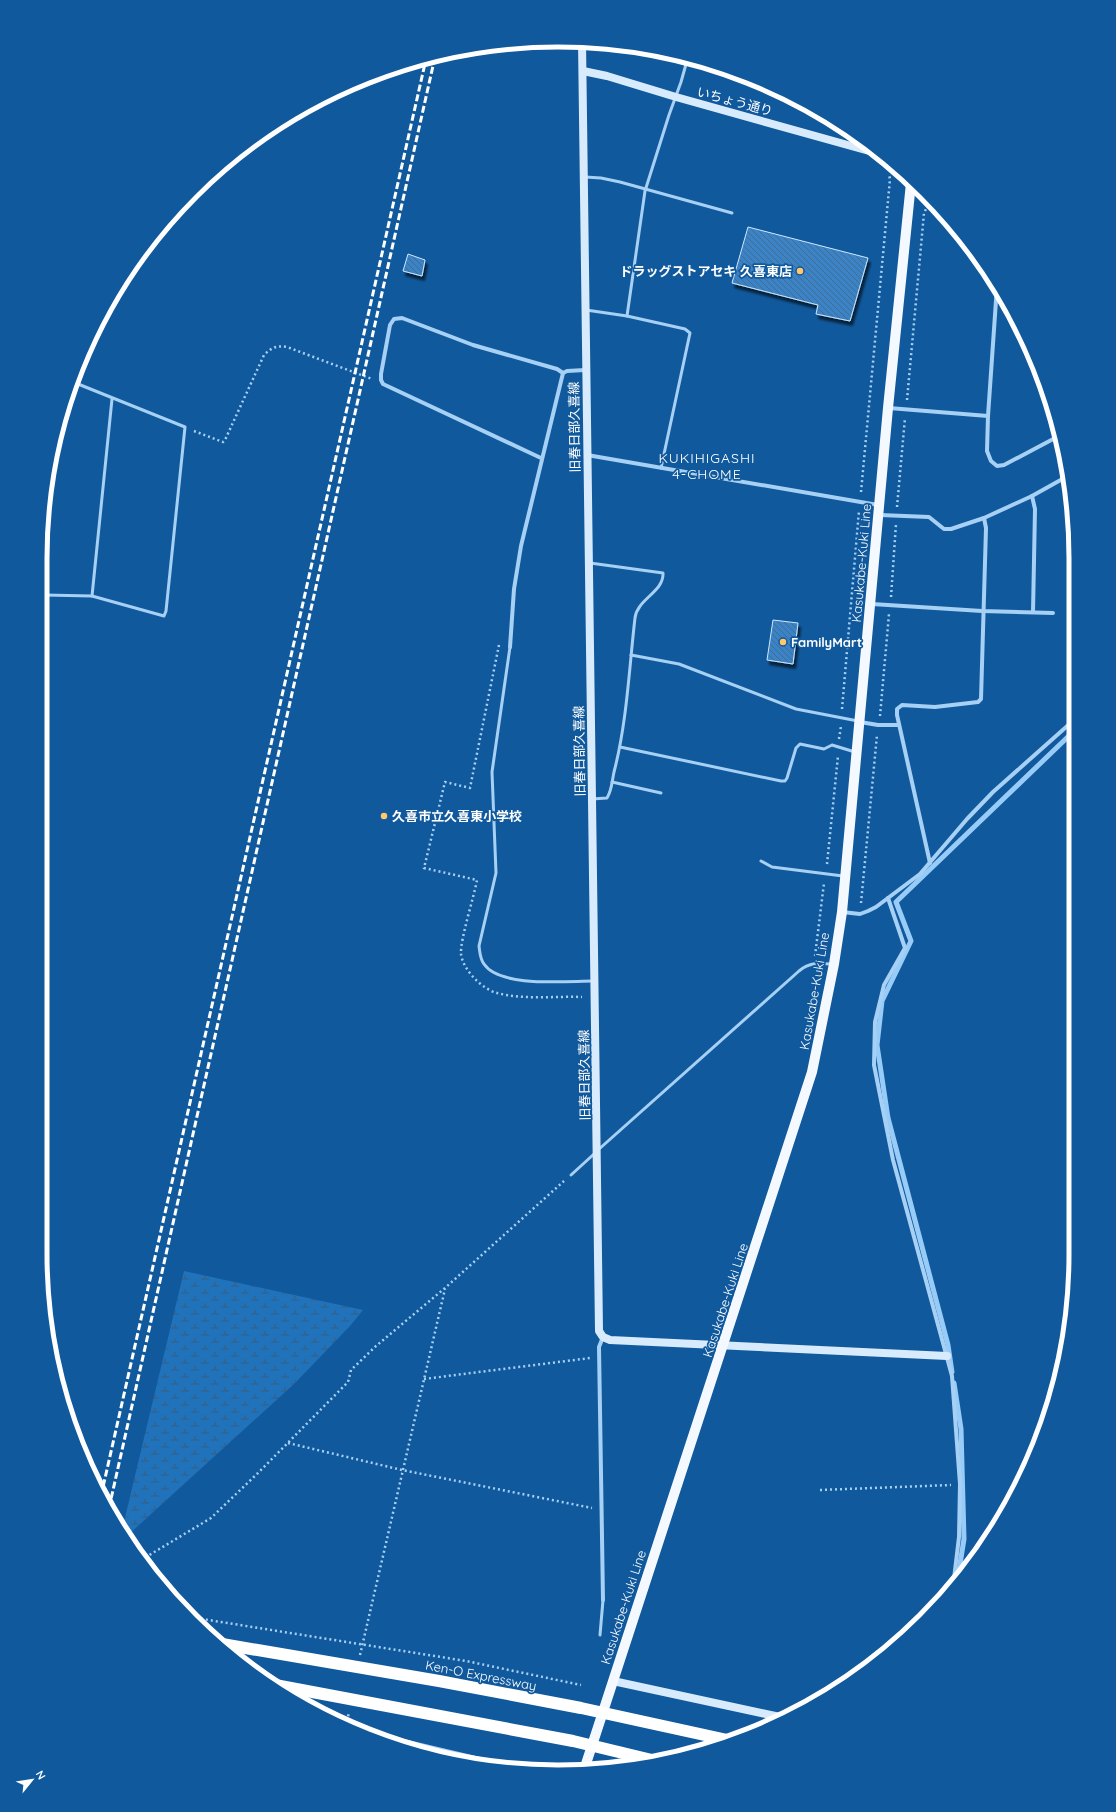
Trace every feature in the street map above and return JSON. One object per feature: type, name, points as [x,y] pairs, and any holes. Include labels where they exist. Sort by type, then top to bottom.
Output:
[{"type":"highway","name":"Ken-O Expressway","points":[[230,1645],[454,1684],[581,1708],[720,1738]]},
{"type":"highway","points":[[287,1687],[573,1741],[645,1757]]},
{"type":"main road","name":"Kasukabe-Kuki Line","points":[[586,1764],[724,1346],[812,1072],[834,964],[842,912],[888,408],[910,189]]},
{"type":"street","name":"旧春日部久喜線","points":[[582,48],[584,310],[599,1331],[602,1338]]},
{"type":"street","name":"いちょう通り","points":[[583,71],[606,76],[865,150]]},
{"type":"street","points":[[996,295],[988,416],[988,451],[991,461],[996,466],[1004,465],[1055,438]]},
{"type":"street","points":[[541,458],[390,389],[381,380],[390,325],[394,319],[402,318],[473,345],[556,369],[563,373]]},
{"type":"street","points":[[563,373],[567,371],[585,370]]},
{"type":"street","points":[[510,647],[514,589],[521,546],[541,458],[563,373]]},
{"type":"street","points":[[888,408],[988,416]]},
{"type":"street","points":[[586,455],[662,468],[879,510],[929,517],[944,529],[951,529],[984,518],[1032,496],[1063,479]]},
{"type":"street","points":[[1032,496],[1035,509],[1033,612]]},
{"type":"street","points":[[930,863],[899,725],[897,710],[902,705],[935,707],[978,702],[981,699],[982,611],[986,528],[984,518]]},
{"type":"street","points":[[871,604],[982,611],[1053,613]]},
{"type":"street","points":[[860,722],[878,725],[899,725]]},
{"type":"street","points":[[842,912],[860,914],[876,907],[920,874],[967,819],[993,792],[1069,724]]},
{"type":"street","points":[[888,898],[905,948],[884,985],[875,1022],[874,1065],[893,1160],[952,1376],[960,1484],[959,1537],[954,1576]]},
{"type":"street","points":[[603,1600],[600,1355],[602,1338],[610,1340],[724,1346],[947,1356]]},
{"type":"street","points":[[613,1681],[775,1716]]},
{"type":"street","points":[[403,1741],[481,1759]]},
{"type":"lane","points":[[627,316],[646,189],[686,63]]},
{"type":"lane","points":[[583,177],[601,178],[732,213]]},
{"type":"lane","points":[[584,310],[627,316],[684,329],[690,334],[662,468]]},
{"type":"lane","points":[[47,595],[92,596],[164,616],[166,610],[184,428],[78,384]]},
{"type":"lane","points":[[92,596],[112,399]]},
{"type":"lane","points":[[588,563],[663,572],[663,578],[660,585],[636,613],[620,747],[610,792],[607,798],[592,799]]},
{"type":"lane","points":[[510,647],[492,772],[496,873],[479,946],[480,956],[484,964],[490,970],[506,979],[561,982],[595,981]]},
{"type":"lane","points":[[631,655],[679,664],[796,709],[860,722]]},
{"type":"lane","points":[[620,747],[781,782],[785,781],[787,778],[796,748],[800,744],[824,749],[832,745],[857,752]]},
{"type":"lane","points":[[612,782],[661,793]]},
{"type":"lane","points":[[761,861],[772,867],[845,876]]},
{"type":"lane","points":[[571,1175],[806,965],[817,963],[834,964]]},
{"type":"lane","points":[[600,1635],[603,1600]]},
{"type":"path","points":[[860,497],[890,179],[889,175]]},
{"type":"path","points":[[907,400],[924,213],[927,206]]},
{"type":"path","points":[[184,428],[223,442],[226,440],[264,355],[268,350],[280,346],[297,350],[354,373],[381,380]]},
{"type":"path","points":[[897,509],[905,422]]},
{"type":"path","points":[[890,599],[896,525]]},
{"type":"path","points":[[880,715],[889,612]]},
{"type":"path","points":[[499,644],[470,788],[445,782],[424,868],[478,880],[461,955],[468,971],[480,982],[496,993],[525,996],[582,996]]},
{"type":"path","points":[[861,902],[877,734]]},
{"type":"path","points":[[147,1557],[211,1518],[348,1382],[351,1370],[376,1346],[445,1288],[571,1175]]},
{"type":"path","points":[[359,1659],[445,1288]]},
{"type":"path","points":[[424,1379],[588,1358],[600,1355]]},
{"type":"path","points":[[288,1443],[402,1470],[601,1510]]},
{"type":"path","points":[[820,1490],[960,1484]]},
{"type":"path","points":[[201,1619],[466,1661],[581,1685]]},
{"type":"path","points":[[347,1719],[349,1711]]},
{"type":"green space","points":[[184,1271],[363,1310],[350,1326],[294,1384],[130,1533],[124,1523]]},
{"type":"building","name":"ドラッグストアセキ 久喜東店","points":[[748,227],[868,258],[850,321],[816,314],[818,305],[732,283]]},
{"type":"building","points":[[408,254],[425,260],[422,276],[403,271]]},
{"type":"building","name":"FamilyMart","points":[[773,620],[798,623],[793,664],[767,660]]},
{"type":"waterway","points":[[952,1372],[948,1345],[888,1118],[877,1045],[882,1001],[911,941],[896,902],[1069,736]]},
{"type":"waterway","points":[[954,1383],[961,1429],[964,1539],[959,1570]]},
{"type":"railway","points":[[111,1501],[434,62]]},
{"type":"railway","points":[[103,1486],[425,64]]},
{"type":"place","name":"ドラッグストアセキ 久喜東店","points":[[800,271]]},
{"type":"place","name":"FamilyMart","points":[[783,642]]},
{"type":"place","name":"久喜市立久喜東小学校","points":[[384,816]]},
{"type":"district","name":"KUKIHIGASHI 4-CHOME","points":[[707,466]]}]
